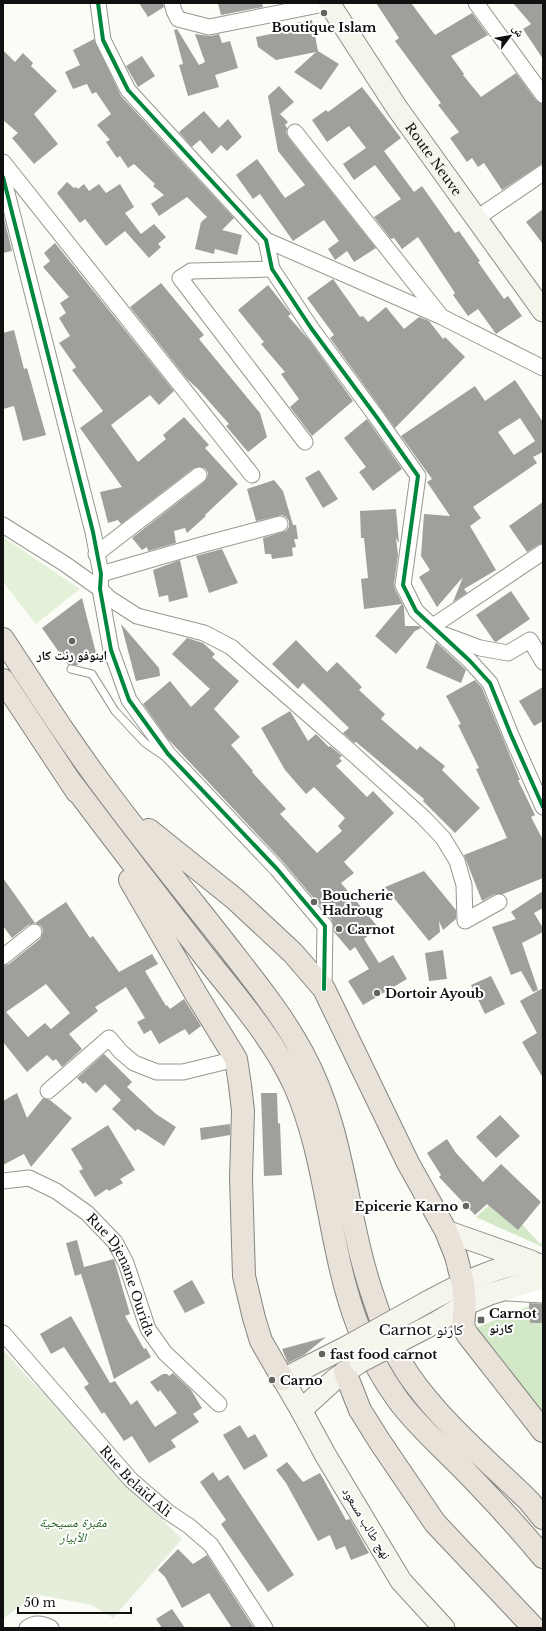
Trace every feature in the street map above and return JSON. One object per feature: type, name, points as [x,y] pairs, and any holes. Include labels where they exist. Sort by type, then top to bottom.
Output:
[{"type":"highway","points":[[3,639],[74,747],[113,800],[283,1020],[314,1075],[329,1113],[344,1169],[363,1264],[373,1298],[394,1347],[407,1371],[432,1405],[529,1501],[543,1518]]},
{"type":"highway","points":[[3,680],[70,781],[120,861],[196,994],[236,1059],[243,1110],[241,1178],[244,1276],[261,1341],[283,1379]]},
{"type":"highway","points":[[74,747],[142,824],[235,899],[293,953],[324,989],[408,1162],[446,1231],[456,1256],[464,1295],[463,1326],[467,1334],[543,1431]]},
{"type":"highway","points":[[70,781],[134,867],[270,1042],[294,1084],[309,1124],[348,1298],[359,1328],[383,1377],[413,1418],[482,1488],[543,1557]]},
{"type":"highway","points":[[348,1358],[360,1410],[435,1523],[534,1628]]},
{"type":"main road","name":"Route Neuve","points":[[329,3],[398,108],[543,311]]},
{"type":"main road","points":[[446,1231],[540,1268]]},
{"type":"main road","points":[[301,1410],[321,1391],[348,1358],[441,1320],[464,1295],[499,1269],[516,1264],[540,1268]]},
{"type":"main road","points":[[283,1379],[314,1379],[348,1358],[431,1300],[464,1295],[490,1294],[540,1268]]},
{"type":"main road","points":[[431,1300],[441,1320]]},
{"type":"main road","name":"نهج طالب مسعود","points":[[283,1379],[326,1456],[401,1581],[444,1628]]},
{"type":"street","points":[[98,3],[103,40],[128,90],[266,240],[442,317],[543,368]]},
{"type":"street","points":[[172,3],[178,19],[210,28],[329,3]]},
{"type":"street","points":[[476,3],[543,96]]},
{"type":"street","points":[[295,132],[442,317]]},
{"type":"street","points":[[3,162],[252,475]]},
{"type":"street","points":[[477,218],[543,173]]},
{"type":"street","points":[[3,177],[93,532],[101,574],[100,589],[111,650],[129,700],[160,743],[276,869],[325,926],[324,989]]},
{"type":"street","points":[[266,240],[272,269],[312,328],[418,476],[403,585],[416,611],[470,661],[490,683],[543,807]]},
{"type":"street","points":[[272,269],[191,271],[180,278],[305,442]]},
{"type":"street","points":[[96,554],[199,475]]},
{"type":"street","points":[[101,574],[280,524]]},
{"type":"street","points":[[3,525],[65,564],[100,589],[109,598],[138,616],[204,633],[231,647],[350,751],[424,818],[443,838],[457,861],[464,885],[465,921],[499,902]]},
{"type":"street","points":[[435,629],[543,552]]},
{"type":"street","points":[[435,629],[480,648],[508,654],[530,640],[543,662]]},
{"type":"street","points":[[3,957],[34,932]]},
{"type":"street","points":[[48,1091],[109,1038],[121,1052],[134,1063],[157,1072],[183,1072],[236,1059]]},
{"type":"street","name":"Rue Djenane Ourida","points":[[3,1181],[29,1178],[56,1191],[87,1213],[116,1242],[126,1264],[148,1329],[165,1353],[219,1404]]},
{"type":"street","points":[[490,1294],[516,1292],[543,1296]]},
{"type":"street","name":"Rue Belaïd Ali","points":[[3,1333],[131,1480],[168,1512],[190,1526],[211,1545],[265,1628]]},
{"type":"street","points":[[27,1628],[32,1624],[44,1624],[51,1628]]},
{"type":"lane","points":[[71,669],[92,674],[114,711],[145,743],[183,769]]},
{"type":"green space","points":[[3,537],[80,589],[36,624],[3,582]]},
{"type":"green space","points":[[498,1197],[540,1244],[543,1240],[543,1247],[476,1217]]},
{"type":"green space","points":[[543,1300],[543,1412],[476,1328]]},
{"type":"green space","name":"مقبرة مسيحية الأبيار","points":[[3,1350],[32,1382],[62,1409],[99,1456],[182,1539],[113,1618],[91,1605],[36,1594],[3,1619]]},
{"type":"building","points":[[139,3],[163,3],[164,7],[148,17]]},
{"type":"building","points":[[218,3],[262,3],[263,7],[221,15]]},
{"type":"building","points":[[376,3],[411,3],[435,35],[472,13],[488,35],[451,56],[464,74],[463,75],[481,97],[516,73],[536,100],[543,104],[543,163],[502,190],[484,163],[478,167],[472,158],[467,162],[450,138],[459,132],[438,105],[441,103],[395,41],[399,38]]},
{"type":"building","points":[[513,3],[543,3],[543,59],[523,29],[531,24]]},
{"type":"building","points":[[312,20],[318,51],[339,64],[321,90],[294,72],[316,52],[276,60],[258,47],[256,37],[281,32],[280,26]]},
{"type":"building","points":[[177,29],[199,65],[205,62],[195,34],[210,36],[219,34],[222,43],[230,41],[238,68],[215,75],[219,87],[188,96],[179,65],[183,64],[174,30]]},
{"type":"building","points":[[94,39],[121,96],[234,218],[222,230],[242,235],[237,255],[215,249],[214,254],[195,249],[201,222],[207,217],[187,197],[159,216],[151,204],[164,195],[153,186],[155,184],[134,164],[128,168],[120,156],[117,158],[106,142],[110,140],[97,125],[111,114],[96,92],[92,94],[87,84],[73,89],[65,72],[80,65],[73,50]]},
{"type":"building","points":[[3,50],[15,62],[23,53],[33,63],[31,66],[57,91],[34,114],[58,144],[34,164],[12,138],[18,133],[3,120]]},
{"type":"building","points":[[142,56],[155,76],[138,87],[126,66]]},
{"type":"building","points":[[279,86],[294,102],[280,114],[288,122],[285,125],[287,128],[286,133],[288,137],[376,248],[354,262],[347,251],[335,260],[328,249],[339,241],[324,220],[293,241],[260,194],[253,199],[236,175],[257,159],[285,198],[305,185],[278,151],[268,96]]},
{"type":"building","points":[[362,87],[401,138],[384,151],[414,192],[422,186],[455,233],[459,231],[480,261],[478,262],[504,299],[508,296],[522,316],[496,334],[478,309],[468,316],[453,295],[455,293],[418,237],[402,249],[394,238],[391,239],[374,217],[401,199],[375,165],[354,180],[343,164],[366,148],[349,126],[327,142],[312,120],[326,110],[328,112]]},
{"type":"building","points":[[204,111],[219,128],[228,119],[242,137],[227,151],[221,145],[212,154],[200,140],[192,147],[179,132]]},
{"type":"building","points":[[67,182],[74,188],[76,187],[78,189],[84,184],[89,191],[99,184],[106,193],[120,184],[134,207],[125,213],[141,234],[154,224],[166,237],[158,244],[161,247],[149,258],[125,231],[106,246],[85,219],[80,223],[57,193]]},
{"type":"building","points":[[543,209],[543,244],[526,222]]},
{"type":"building","points":[[3,214],[12,251],[3,253]]},
{"type":"building","points":[[55,243],[174,391],[159,405],[150,395],[111,425],[138,462],[166,439],[163,435],[184,417],[209,445],[205,448],[238,484],[187,533],[185,528],[174,531],[176,543],[148,551],[147,547],[142,550],[132,538],[204,482],[208,473],[206,469],[202,467],[194,468],[121,524],[118,520],[108,523],[100,492],[122,487],[80,428],[103,411],[72,370],[76,367],[59,343],[70,336],[59,318],[66,313],[60,303],[69,297],[43,267],[50,261],[44,253]]},
{"type":"building","points":[[333,279],[360,317],[363,316],[368,322],[386,307],[404,329],[419,317],[429,321],[443,339],[445,337],[465,357],[395,428],[330,338],[334,335],[307,298]]},
{"type":"building","points":[[161,283],[204,335],[199,339],[260,413],[267,437],[248,452],[226,426],[229,424],[198,389],[187,379],[130,307]]},
{"type":"building","points":[[268,285],[291,314],[288,316],[310,341],[353,401],[312,436],[290,407],[299,399],[281,374],[285,372],[261,344],[264,342],[238,310]]},
{"type":"building","points":[[14,330],[24,369],[27,368],[46,435],[23,441],[14,406],[3,409],[3,333]]},
{"type":"building","points":[[515,380],[543,422],[543,452],[533,457],[537,463],[473,507],[481,518],[470,526],[496,570],[464,589],[467,593],[453,602],[463,577],[437,607],[419,577],[430,570],[421,556],[424,514],[450,516],[427,482],[432,479],[401,436],[475,386],[485,401]],"holes":[[[520,418],[535,441],[514,455],[498,432]]]},
{"type":"building","points":[[367,419],[402,469],[373,491],[359,472],[366,467],[344,438]]},
{"type":"building","points":[[319,470],[338,499],[323,508],[305,478]]},
{"type":"building","points":[[274,480],[283,491],[293,525],[296,525],[298,539],[294,539],[296,547],[292,548],[293,556],[272,559],[271,554],[265,554],[263,538],[286,531],[289,527],[289,521],[282,515],[256,521],[247,489]]},
{"type":"building","points":[[543,502],[543,543],[527,552],[509,526]]},
{"type":"building","points":[[396,509],[399,543],[396,538],[398,555],[394,584],[395,589],[404,607],[405,626],[419,626],[421,628],[415,631],[396,654],[375,636],[402,604],[364,609],[361,579],[368,578],[364,538],[361,538],[360,511]]},
{"type":"building","points":[[222,549],[238,583],[209,593],[196,556]]},
{"type":"building","points":[[180,560],[188,597],[169,602],[168,595],[159,597],[153,570]]},
{"type":"building","points":[[511,591],[530,619],[496,642],[476,615]]},
{"type":"building","name":"اينوفو رنت كار","points":[[82,598],[96,653],[77,665],[68,665],[42,628]]},
{"type":"building","points":[[121,624],[159,668],[160,676],[136,681]]},
{"type":"building","points":[[187,638],[203,643],[215,654],[212,657],[239,681],[214,709],[240,737],[231,745],[253,771],[252,772],[286,809],[280,814],[317,853],[342,831],[338,826],[345,818],[314,787],[306,794],[285,770],[261,728],[290,711],[308,741],[316,734],[329,747],[330,746],[342,756],[339,758],[342,761],[336,766],[367,797],[373,791],[394,813],[344,862],[354,873],[341,883],[378,927],[364,939],[379,963],[393,955],[407,979],[363,1005],[348,981],[369,969],[355,947],[350,951],[334,932],[332,920],[284,863],[167,738],[143,704],[170,681],[191,707],[210,689],[172,654]]},
{"type":"building","points":[[296,640],[327,672],[337,662],[362,687],[359,690],[385,714],[381,719],[417,750],[420,746],[445,766],[442,770],[480,808],[455,833],[423,801],[424,799],[356,742],[354,743],[343,733],[349,728],[303,683],[298,689],[272,664]]},
{"type":"building","points":[[436,642],[466,670],[461,683],[426,668]]},
{"type":"building","points":[[475,680],[482,688],[520,780],[518,780],[535,815],[531,817],[543,840],[543,878],[503,894],[495,894],[482,901],[464,855],[507,838],[476,769],[479,768],[458,725],[461,724],[446,696]]},
{"type":"building","points":[[543,687],[543,721],[534,726],[519,701]]},
{"type":"building","points":[[424,871],[456,910],[456,919],[443,930],[439,921],[440,932],[429,941],[385,887]]},
{"type":"building","points":[[3,878],[35,923],[28,925],[12,938],[3,926]]},
{"type":"building","points":[[543,891],[543,908],[534,913],[543,928],[543,932],[522,943],[538,990],[533,992],[521,971],[511,975],[492,927],[516,919],[511,912]]},
{"type":"building","points":[[66,902],[90,938],[93,936],[119,972],[152,954],[158,964],[145,971],[166,1006],[167,1005],[170,1009],[184,999],[201,1026],[189,1035],[185,1029],[159,1044],[151,1030],[144,1034],[137,1022],[145,1018],[126,987],[95,1007],[98,1011],[69,1034],[82,1049],[62,1067],[56,1059],[53,1061],[47,1055],[27,1072],[3,1042],[3,966],[9,964],[40,939],[43,930],[41,926],[35,923]],"holes":[[[46,984],[70,1013],[51,1029],[45,1023],[28,1037],[6,1012]]]},
{"type":"building","points":[[443,950],[447,979],[429,981],[425,953]]},
{"type":"building","points":[[491,976],[505,1004],[485,1014],[471,985]]},
{"type":"building","points":[[543,988],[543,1078],[522,1042],[537,1033],[520,1001]]},
{"type":"building","points":[[104,1054],[132,1082],[127,1087],[156,1114],[176,1127],[164,1146],[138,1129],[135,1131],[112,1109],[121,1100],[105,1084],[96,1093],[85,1082],[83,1084],[77,1078]]},
{"type":"building","points":[[17,1093],[27,1118],[43,1098],[50,1100],[72,1118],[31,1167],[24,1154],[3,1165],[3,1101]]},
{"type":"building","points":[[261,1093],[277,1093],[282,1175],[264,1176]]},
{"type":"building","points":[[500,1115],[520,1136],[496,1158],[476,1137]]},
{"type":"building","points":[[230,1124],[230,1135],[201,1140],[200,1128]]},
{"type":"building","points":[[108,1125],[135,1170],[120,1179],[123,1183],[109,1191],[107,1189],[95,1197],[79,1171],[83,1169],[71,1149]]},
{"type":"building","points":[[447,1139],[456,1153],[483,1182],[501,1164],[541,1202],[518,1230],[487,1204],[475,1215],[439,1177],[441,1175],[427,1153]]},
{"type":"building","points":[[77,1240],[84,1267],[114,1259],[130,1314],[125,1316],[144,1349],[146,1348],[151,1357],[114,1379],[81,1274],[75,1276],[66,1243]]},
{"type":"building","points":[[192,1280],[205,1303],[185,1313],[173,1291]]},
{"type":"building","points":[[529,1303],[543,1304],[543,1323],[530,1323]]},
{"type":"building","points":[[71,1316],[110,1383],[115,1381],[131,1405],[137,1400],[155,1427],[177,1413],[160,1390],[158,1392],[150,1382],[163,1374],[167,1374],[169,1376],[173,1373],[191,1390],[202,1408],[193,1414],[199,1422],[171,1440],[176,1447],[149,1463],[132,1436],[124,1441],[104,1412],[102,1414],[84,1387],[89,1384],[64,1347],[51,1354],[40,1334]]},
{"type":"building","points":[[326,1337],[304,1355],[288,1363],[282,1349]]},
{"type":"building","points":[[240,1425],[248,1438],[255,1434],[268,1456],[244,1470],[223,1435]]},
{"type":"building","points":[[287,1462],[303,1482],[320,1473],[346,1520],[350,1519],[369,1553],[351,1560],[345,1546],[336,1550],[330,1535],[318,1541],[286,1483],[276,1470]]},
{"type":"building","points":[[213,1472],[219,1481],[228,1475],[294,1575],[268,1592],[221,1524],[226,1520],[200,1482]]},
{"type":"building","points":[[178,1549],[193,1564],[207,1555],[254,1628],[232,1628],[209,1593],[182,1608],[165,1577],[158,1570]]},
{"type":"building","points":[[172,1609],[185,1628],[162,1628],[156,1619]]},
{"type":"cycle path","points":[[98,3],[103,40],[128,90],[266,240],[272,269],[311,328],[418,476],[403,585],[416,611],[470,661],[490,683],[543,807]]},
{"type":"cycle path","points":[[3,177],[93,532],[101,574],[100,589],[111,650],[129,700],[168,754],[277,869],[325,926],[324,989]]},
{"type":"place","name":"Boutique Islam","points":[[324,13]]},
{"type":"place","name":"اينوفو رنت كار","points":[[72,641]]},
{"type":"place","name":"Boucherie Hadroug","points":[[314,902]]},
{"type":"place","name":"Carnot","points":[[339,929]]},
{"type":"place","name":"Dortoir Ayoub","points":[[377,993]]},
{"type":"place","name":"Epicerie Karno","points":[[466,1206]]},
{"type":"place","name":"Carnot كارنو","points":[[481,1320]]},
{"type":"place","name":"fast food carnot","points":[[322,1354]]},
{"type":"place","name":"Carno","points":[[272,1380]]},
{"type":"district","name":"Carnot كارنو","points":[[421,1330]]}]
